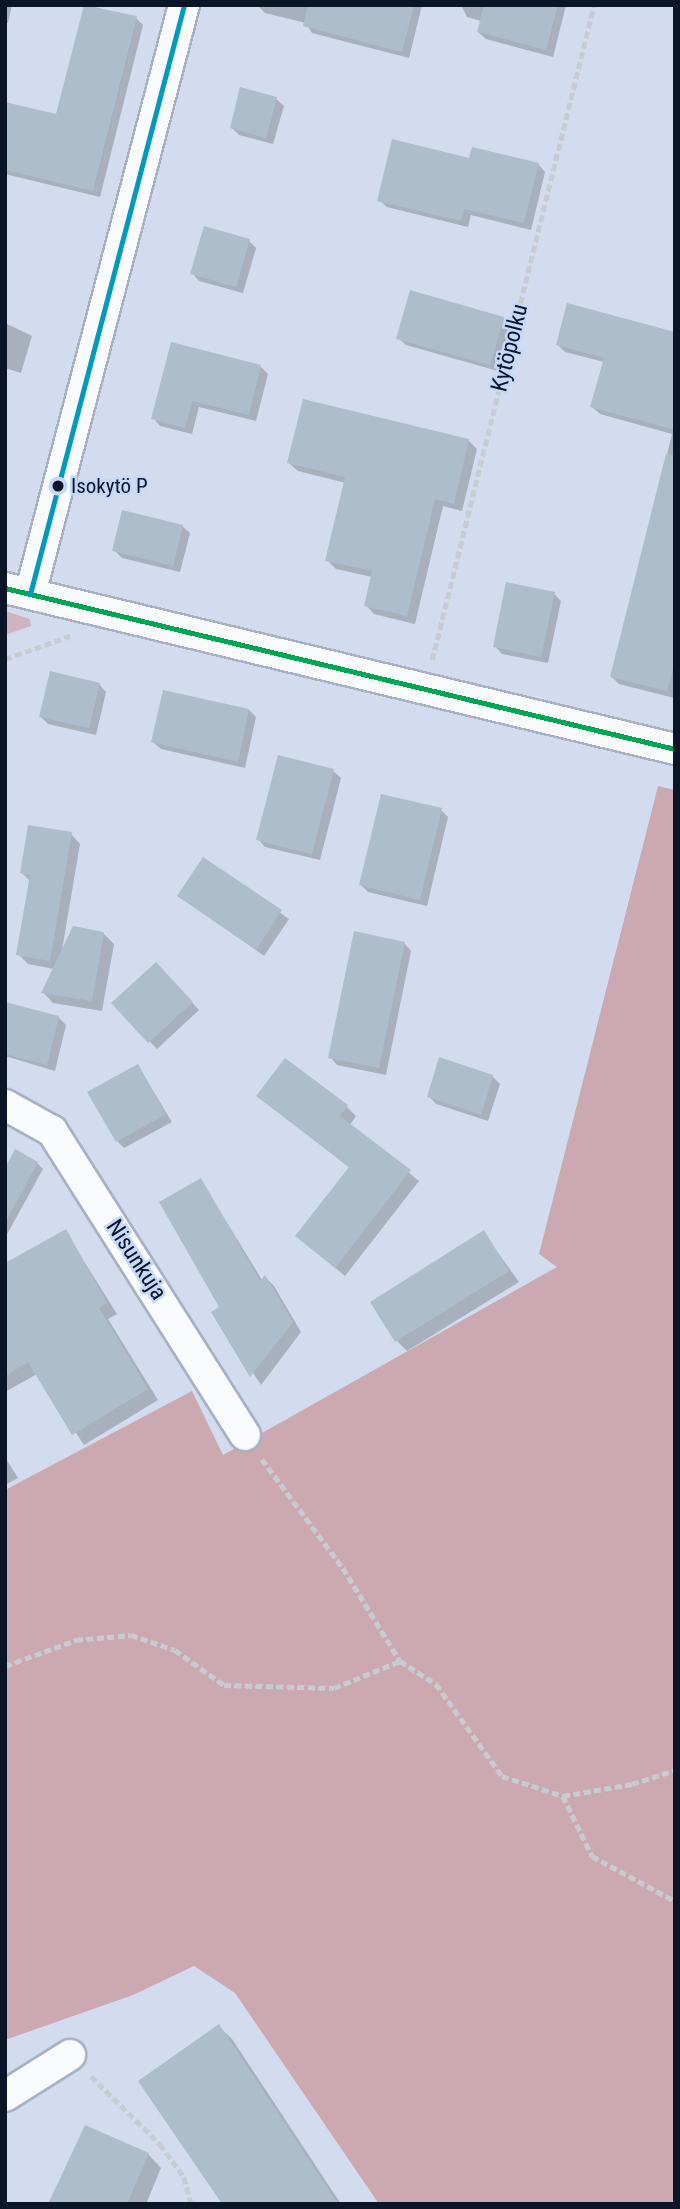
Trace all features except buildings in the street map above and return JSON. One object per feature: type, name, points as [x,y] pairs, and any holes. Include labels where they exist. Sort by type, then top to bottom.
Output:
[{"type":"street","points":[[184,5],[18,591],[425,691],[675,748]]},
{"type":"street","name":"Nisunkuja","points":[[5,1105],[52,1131],[246,1435]]},
{"type":"street","points":[[5,2096],[70,2055]]},
{"type":"path","name":"Kytöpolku","points":[[425,691],[594,5]]},
{"type":"path","points":[[246,1435],[342,1568],[400,1661],[436,1684],[502,1776],[563,1796],[632,1784],[675,1770]]},
{"type":"path","points":[[5,1666],[76,1640],[131,1634],[175,1650],[224,1685],[334,1688],[400,1661]]},
{"type":"path","points":[[563,1796],[592,1856],[675,1900]]},
{"type":"path","points":[[93,2075],[160,2144],[184,2178],[191,2204]]},
{"type":"shaded area","points":[[5,611],[30,619],[31,626],[5,635]]},
{"type":"shaded area","points":[[658,786],[675,790],[675,2204],[379,2204],[235,1993],[194,1966],[133,1995],[5,2040],[5,1490],[192,1391],[223,1455],[557,1267],[539,1254]]},
{"type":"transit line","points":[[30,594],[184,5]]},
{"type":"transit line","points":[[5,588],[675,749]]},
{"type":"place","name":"Isokytö P","points":[[58,486]]}]
